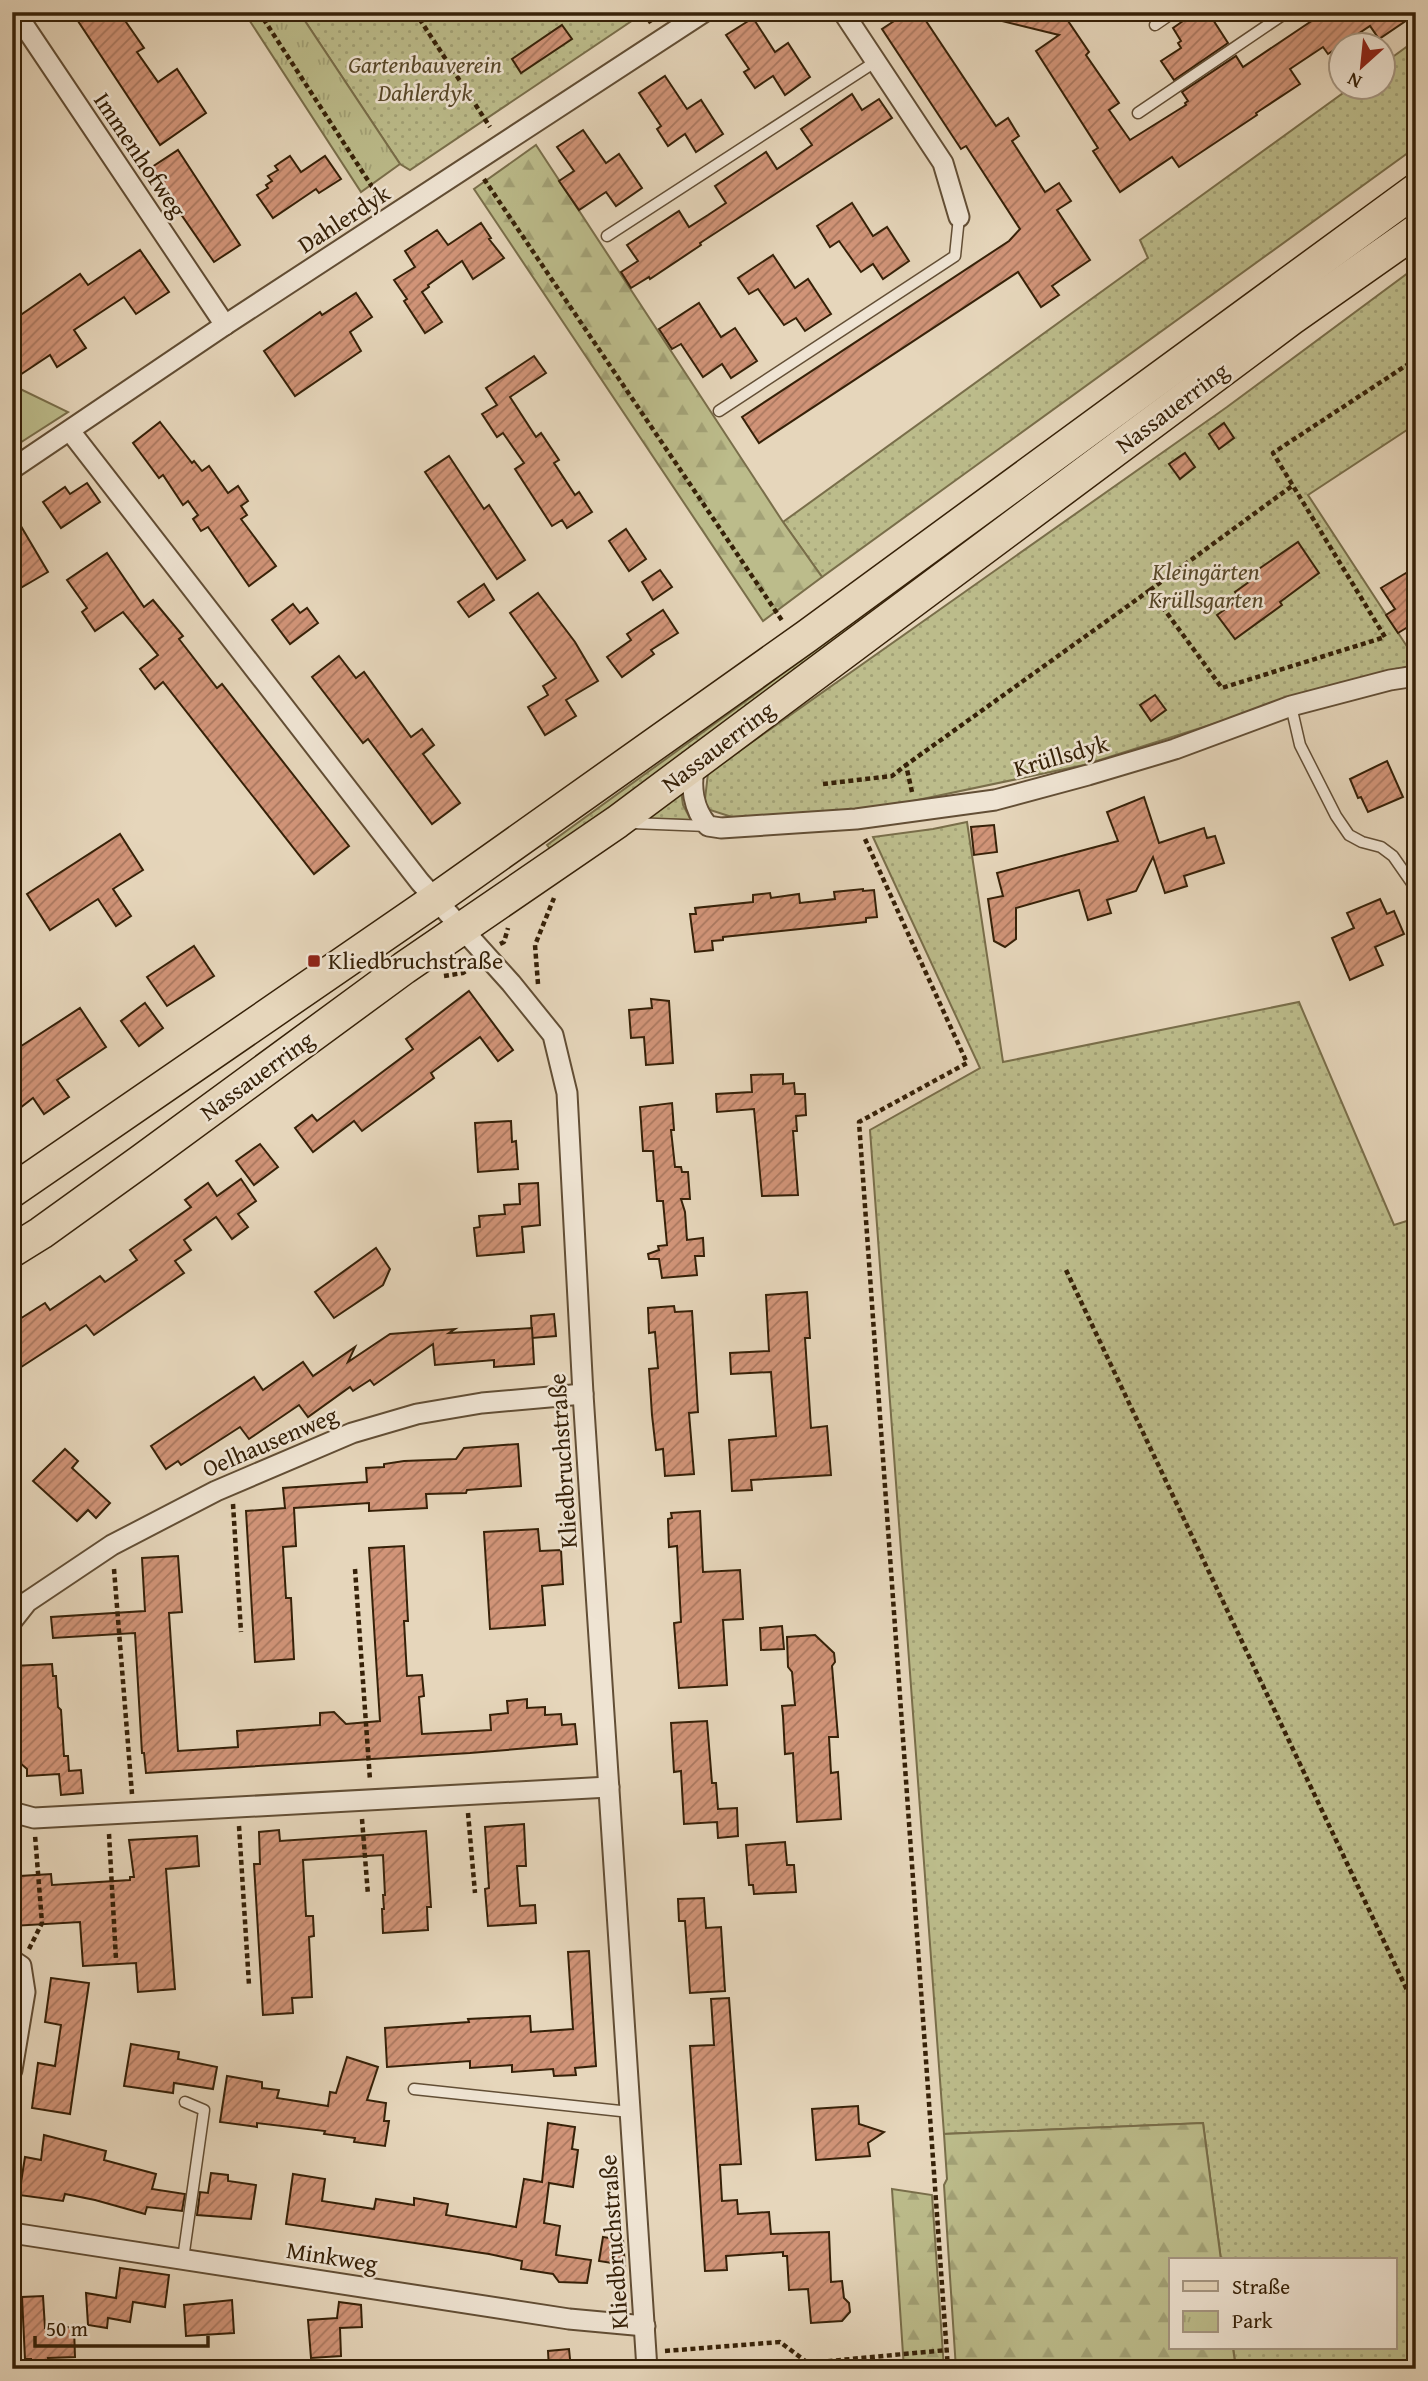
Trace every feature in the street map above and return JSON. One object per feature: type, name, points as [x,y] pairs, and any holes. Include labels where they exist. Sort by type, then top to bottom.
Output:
[{"type":"main road","name":"Nassauerring","points":[[12,1191],[435,900],[807,636],[1416,190]]},
{"type":"main road","name":"Nassauerring","points":[[12,1251],[108,1185],[394,975],[617,822],[1291,319],[1416,231]]},
{"type":"street","name":"Immenhofweg","points":[[15,12],[225,325]]},
{"type":"street","name":"Dahlerdyk","points":[[12,469],[225,325],[704,12]]},
{"type":"street","points":[[842,12],[943,163],[960,217]]},
{"type":"street","name":"Kliedbruchstraße","points":[[70,431],[435,900],[486,954],[553,1035],[567,1093],[583,1394],[646,2361]]},
{"type":"street","name":"Krüllsdyk","points":[[708,826],[721,828],[856,819],[995,800],[1175,749],[1291,706],[1390,680],[1416,676]]},
{"type":"street","points":[[695,764],[692,775],[697,814],[708,826]]},
{"type":"street","name":"Oelhausenweg","points":[[12,1621],[27,1602],[112,1545],[231,1484],[352,1433],[417,1414],[482,1403],[583,1394]]},
{"type":"street","points":[[12,1812],[34,1818],[609,1787]]},
{"type":"street","points":[[12,2070],[25,1992],[17,1963]]},
{"type":"street","name":"Minkweg","points":[[12,2233],[569,2319],[645,2326]]},
{"type":"lane","points":[[1155,25],[1174,12]]},
{"type":"lane","points":[[1138,113],[1287,12]]},
{"type":"lane","points":[[607,236],[875,62]]},
{"type":"lane","points":[[719,411],[955,256],[960,217]]},
{"type":"lane","points":[[1291,706],[1300,745],[1336,816],[1349,835],[1362,842],[1381,846],[1393,856],[1416,889]]},
{"type":"lane","name":"Krüllsdyk","points":[[617,822],[708,826]]},
{"type":"lane","points":[[414,2089],[631,2112]]},
{"type":"lane","points":[[183,2259],[204,2109],[185,2102]]},
{"type":"path","points":[[259,12],[392,218]]},
{"type":"path","points":[[415,12],[502,145]]},
{"type":"path","points":[[474,164],[783,623]]},
{"type":"path","points":[[1150,590],[1222,688],[1385,637],[1273,453],[1416,359]]},
{"type":"path","points":[[823,784],[892,776],[1292,486]]},
{"type":"path","points":[[906,765],[912,789],[913,811]]},
{"type":"path","points":[[856,819],[967,1063],[859,1122],[948,2369]]},
{"type":"path","points":[[538,984],[535,945],[557,891],[546,899]]},
{"type":"path","points":[[438,979],[446,974],[464,973],[504,942],[509,925]]},
{"type":"path","points":[[1066,1270],[1416,2009]]},
{"type":"path","points":[[231,1484],[241,1632]]},
{"type":"path","points":[[112,1545],[134,1812]]},
{"type":"path","points":[[355,1569],[368,1895]]},
{"type":"path","points":[[467,1793],[475,1893]]},
{"type":"path","points":[[237,1806],[249,1986]]},
{"type":"path","points":[[108,1814],[116,1959]]},
{"type":"path","points":[[17,1963],[42,1923],[34,1818]]},
{"type":"path","points":[[646,2361],[780,2342],[808,2364],[947,2350]]},
{"type":"green space","points":[[244,12],[299,12],[400,164],[361,192]]},
{"type":"green space","name":"Gartenbauverein Dahlerdyk","points":[[299,12],[645,12],[410,170],[400,164]]},
{"type":"green space","points":[[1416,40],[1416,147],[822,577],[783,522],[1148,258],[1140,240],[1331,102],[1396,102],[1396,55]]},
{"type":"green space","points":[[536,145],[783,522],[822,577],[763,621],[474,189]]},
{"type":"green space","name":"Kleingärten Krüllsgarten","points":[[1416,267],[1416,424],[1308,495],[1408,648],[1409,666],[1254,711],[1084,765],[875,809],[735,818],[704,808],[708,773],[1227,407]]},
{"type":"green space","points":[[1338,279],[551,850],[547,845],[757,693],[966,529],[1106,425]]},
{"type":"green space","points":[[12,385],[68,412],[12,448]]},
{"type":"green space","points":[[681,790],[683,805],[691,820],[645,819]]},
{"type":"green space","points":[[967,822],[1003,1062],[1299,1002],[1394,1225],[1416,1218],[1416,2369],[1236,2369],[1233,2350],[1396,2350],[1396,2258],[1221,2258],[1203,2123],[944,2134],[870,1130],[980,1068],[873,837]]},
{"type":"green space","points":[[1203,2123],[1221,2258],[1169,2258],[1169,2350],[1233,2350],[1236,2369],[956,2369],[944,2185],[947,2179],[944,2134]]},
{"type":"green space","points":[[892,2189],[932,2195],[944,2369],[904,2369]]},
{"type":"building","points":[[72,12],[119,12],[144,48],[137,52],[158,82],[177,69],[206,113],[160,145]]},
{"type":"building","points":[[908,12],[920,12],[996,126],[1008,118],[1019,136],[1012,141],[1045,192],[1059,183],[1071,201],[1057,210],[1090,260],[1052,286],[1059,295],[1041,307],[1018,272],[759,443],[742,417],[1009,241],[1020,229],[966,146],[961,149],[882,29]]},
{"type":"building","points":[[995,12],[1062,12],[1089,52],[1086,55],[1119,103],[1109,110],[1130,140],[1186,105],[1188,101],[1182,92],[1236,56],[1243,67],[1325,12],[1416,12],[1389,32],[1374,32],[1370,26],[1361,32],[1326,32],[1326,51],[1323,47],[1290,69],[1300,84],[1179,167],[1172,157],[1120,192],[1093,151],[1098,148],[1036,51],[1059,35],[994,19]]},
{"type":"building","points":[[1196,12],[1208,12],[1228,43],[1174,80],[1161,61],[1181,48],[1178,43],[1181,41],[1173,28]]},
{"type":"building","points":[[753,18],[775,52],[788,43],[810,77],[785,95],[773,76],[755,88],[744,72],[749,69],[726,35]]},
{"type":"building","points":[[562,25],[572,39],[521,73],[512,59]]},
{"type":"building","points":[[665,76],[687,109],[701,100],[723,134],[696,152],[685,134],[668,146],[657,129],[661,126],[639,93]]},
{"type":"building","points":[[852,94],[862,110],[879,99],[892,118],[700,243],[701,245],[650,279],[649,277],[631,288],[621,272],[638,261],[627,245],[679,211],[689,227],[726,203],[715,186],[766,152],[777,169],[795,157],[812,145],[801,129]]},
{"type":"building","points":[[583,130],[606,163],[619,154],[642,188],[616,206],[606,192],[579,210],[559,181],[574,171],[557,147]]},
{"type":"building","points":[[178,150],[240,245],[214,262],[160,184],[163,183],[152,167]]},
{"type":"building","points":[[290,156],[301,172],[325,156],[341,179],[319,193],[316,189],[273,218],[257,195],[268,188],[266,185],[272,181],[268,176],[278,170],[275,166]]},
{"type":"building","points":[[852,203],[873,236],[887,227],[909,261],[883,279],[873,264],[861,272],[839,241],[830,247],[817,226]]},
{"type":"building","points":[[481,223],[491,238],[489,239],[504,258],[473,279],[462,261],[428,285],[422,292],[442,322],[425,333],[394,280],[415,267],[405,251],[437,230],[448,245]]},
{"type":"building","points":[[140,250],[169,292],[136,314],[124,297],[74,330],[86,348],[57,367],[50,355],[20,375],[12,365],[12,321],[80,274],[88,285]]},
{"type":"building","points":[[773,255],[795,288],[808,279],[831,314],[805,331],[796,318],[784,325],[758,289],[749,294],[738,278]]},
{"type":"building","points":[[356,293],[372,317],[350,332],[361,351],[295,396],[264,351],[320,312],[322,315]]},
{"type":"building","points":[[699,303],[721,337],[735,328],[757,361],[731,378],[722,364],[703,377],[681,344],[672,349],[659,329]]},
{"type":"building","points":[[534,356],[546,373],[510,397],[536,437],[541,433],[559,460],[554,463],[575,495],[579,492],[592,512],[567,528],[562,520],[552,526],[515,469],[524,463],[503,433],[497,437],[482,414],[497,405],[486,388]]},
{"type":"building","points":[[160,422],[192,463],[194,461],[202,471],[209,466],[228,493],[238,486],[248,501],[241,506],[247,515],[241,519],[276,566],[249,586],[208,527],[201,531],[193,519],[198,515],[188,501],[183,505],[163,475],[159,478],[133,443]]},
{"type":"building","points":[[1224,423],[1234,438],[1219,449],[1209,434]]},
{"type":"building","points":[[1185,453],[1195,467],[1180,479],[1169,464]]},
{"type":"building","points":[[449,456],[484,509],[489,505],[525,560],[497,579],[425,472]]},
{"type":"building","points":[[87,483],[100,502],[61,528],[43,502],[65,487],[70,494]]},
{"type":"building","points":[[12,511],[48,572],[12,593]]},
{"type":"building","points":[[626,529],[646,559],[629,571],[609,541]]},
{"type":"building","points":[[1298,542],[1319,573],[1280,602],[1282,605],[1235,639],[1217,615],[1240,599],[1235,592],[1253,579],[1250,575]]},
{"type":"building","points":[[107,553],[144,607],[153,600],[183,636],[179,639],[217,688],[222,684],[349,846],[314,874],[163,682],[155,689],[140,669],[158,655],[123,612],[95,631],[82,612],[87,608],[67,580]]},
{"type":"building","points":[[660,570],[672,587],[653,600],[642,582]]},
{"type":"building","points":[[1406,573],[1416,587],[1416,622],[1398,633],[1386,615],[1395,609],[1381,588]]},
{"type":"building","points":[[484,584],[494,600],[469,617],[458,602]]},
{"type":"building","points":[[538,593],[575,642],[598,681],[566,700],[576,716],[545,735],[528,707],[548,695],[543,686],[556,678],[510,613]]},
{"type":"building","points":[[293,604],[300,613],[307,608],[318,623],[290,644],[272,620]]},
{"type":"building","points":[[663,610],[678,633],[651,650],[654,654],[622,677],[607,657],[631,640],[627,634]]},
{"type":"building","points":[[339,656],[356,678],[364,672],[411,737],[422,729],[434,745],[423,754],[460,803],[432,824],[368,739],[363,743],[312,677]]},
{"type":"building","points":[[1155,695],[1166,710],[1151,721],[1140,705]]},
{"type":"building","points":[[1387,761],[1403,797],[1368,812],[1350,779]]},
{"type":"building","points":[[1144,797],[1159,843],[1204,828],[1207,838],[1215,836],[1224,863],[1184,876],[1187,886],[1165,893],[1153,857],[1136,891],[1107,900],[1111,913],[1088,920],[1079,890],[1016,908],[1016,939],[1005,947],[994,941],[988,899],[1003,896],[997,873],[1118,841],[1107,812]]},
{"type":"building","points":[[994,825],[997,852],[974,855],[971,827]]},
{"type":"building","points":[[120,834],[143,870],[113,889],[131,916],[116,926],[98,899],[50,930],[27,894]]},
{"type":"building","points":[[874,890],[877,917],[866,918],[866,922],[723,937],[723,940],[712,941],[713,950],[695,952],[690,914],[696,914],[695,908],[753,902],[753,895],[770,893],[771,898],[799,894],[800,903],[835,899],[834,892]]},
{"type":"building","points":[[1380,899],[1387,914],[1394,911],[1404,934],[1375,947],[1383,965],[1350,980],[1332,938],[1354,928],[1347,913]]},
{"type":"building","points":[[194,946],[214,976],[167,1006],[147,977]]},
{"type":"building","points":[[469,991],[513,1050],[498,1061],[480,1037],[431,1073],[434,1078],[362,1131],[354,1121],[313,1152],[295,1128],[312,1115],[317,1121],[413,1049],[406,1039]]},
{"type":"building","points":[[651,999],[669,1001],[673,1063],[646,1065],[644,1037],[631,1038],[629,1010],[652,1008]]},
{"type":"building","points":[[145,1003],[163,1028],[139,1046],[121,1021]]},
{"type":"building","points":[[80,1008],[106,1047],[57,1080],[69,1097],[44,1114],[33,1098],[20,1108],[12,1097],[12,1052]]},
{"type":"building","points":[[783,1074],[783,1084],[794,1083],[795,1094],[805,1094],[806,1115],[796,1116],[797,1131],[793,1131],[798,1195],[762,1196],[754,1109],[717,1112],[716,1094],[752,1092],[751,1075]]},
{"type":"building","points":[[672,1103],[674,1130],[671,1130],[675,1167],[681,1167],[682,1172],[688,1172],[690,1199],[681,1199],[687,1240],[703,1238],[704,1256],[695,1256],[697,1275],[662,1278],[659,1259],[649,1259],[648,1254],[659,1250],[658,1246],[667,1245],[663,1201],[657,1201],[653,1151],[643,1151],[640,1107]]},
{"type":"building","points":[[511,1121],[518,1169],[478,1172],[475,1123]]},
{"type":"building","points":[[260,1144],[278,1167],[254,1185],[236,1161]]},
{"type":"building","points":[[241,1179],[256,1201],[238,1214],[248,1227],[232,1239],[216,1217],[184,1240],[191,1250],[175,1261],[184,1273],[94,1335],[86,1325],[12,1373],[12,1324],[45,1303],[50,1310],[100,1276],[105,1282],[137,1260],[130,1250],[191,1207],[185,1200],[208,1183],[217,1196]]},
{"type":"building","points":[[538,1183],[540,1225],[522,1227],[524,1252],[477,1256],[474,1228],[480,1227],[479,1216],[505,1214],[504,1205],[520,1204],[519,1184]]},
{"type":"building","points":[[376,1248],[390,1269],[383,1285],[334,1318],[315,1292]]},
{"type":"building","points":[[807,1292],[810,1338],[805,1338],[811,1428],[827,1426],[831,1475],[751,1480],[752,1490],[732,1491],[729,1440],[776,1436],[771,1372],[731,1374],[730,1353],[769,1351],[766,1295]]},
{"type":"building","points":[[674,1306],[675,1312],[692,1311],[698,1412],[689,1413],[694,1474],[665,1476],[663,1449],[656,1450],[652,1415],[649,1369],[658,1368],[655,1332],[649,1333],[648,1308]]},
{"type":"building","points":[[554,1314],[556,1336],[532,1338],[531,1316]]},
{"type":"building","points":[[532,1328],[534,1364],[494,1367],[494,1360],[435,1365],[433,1344],[374,1385],[370,1380],[353,1391],[350,1387],[308,1417],[299,1405],[249,1439],[240,1427],[181,1465],[178,1461],[166,1469],[151,1446],[254,1377],[263,1390],[303,1362],[313,1376],[355,1347],[348,1362],[390,1334],[455,1329],[449,1333]]},
{"type":"building","points":[[518,1444],[521,1486],[467,1490],[466,1493],[426,1494],[427,1508],[369,1511],[369,1503],[294,1508],[296,1546],[283,1547],[286,1598],[291,1598],[294,1659],[255,1662],[246,1511],[285,1508],[283,1488],[367,1482],[366,1468],[384,1467],[384,1464],[404,1461],[456,1459],[464,1448]]},
{"type":"building","points":[[65,1449],[78,1461],[72,1468],[110,1503],[96,1518],[88,1510],[77,1521],[33,1481]]},
{"type":"building","points":[[700,1511],[703,1572],[740,1570],[743,1619],[723,1620],[727,1685],[679,1688],[674,1623],[681,1622],[677,1546],[669,1547],[668,1519],[672,1518],[671,1513]]},
{"type":"building","points":[[538,1529],[540,1551],[561,1550],[563,1584],[542,1586],[545,1625],[490,1629],[484,1532]]},
{"type":"building","points":[[404,1546],[408,1621],[404,1621],[407,1676],[422,1675],[424,1696],[419,1697],[422,1734],[491,1730],[490,1715],[508,1713],[507,1701],[527,1699],[527,1708],[545,1707],[545,1715],[561,1714],[562,1725],[575,1724],[577,1744],[146,1773],[142,1753],[135,1633],[53,1638],[51,1617],[145,1611],[142,1558],[178,1556],[182,1612],[169,1613],[178,1751],[238,1747],[237,1731],[320,1725],[320,1713],[334,1712],[346,1724],[380,1721],[369,1548]]},
{"type":"building","points":[[782,1626],[784,1649],[761,1650],[760,1628]]},
{"type":"building","points":[[815,1635],[834,1653],[835,1662],[832,1666],[838,1737],[829,1737],[831,1773],[838,1772],[841,1819],[797,1822],[793,1753],[785,1754],[782,1706],[795,1705],[792,1672],[788,1667],[787,1637]]},
{"type":"building","points":[[52,1664],[53,1676],[56,1676],[58,1707],[61,1710],[64,1756],[68,1756],[69,1771],[81,1770],[83,1793],[61,1795],[59,1774],[27,1776],[27,1769],[19,1762],[14,1666]]},
{"type":"building","points":[[707,1721],[712,1783],[716,1783],[718,1809],[737,1808],[738,1836],[718,1838],[717,1822],[684,1824],[681,1771],[674,1772],[671,1723]]},
{"type":"building","points":[[524,1824],[526,1866],[517,1866],[520,1906],[535,1905],[536,1923],[488,1926],[485,1889],[489,1888],[485,1827]]},
{"type":"building","points":[[279,1830],[280,1841],[426,1831],[431,1907],[427,1907],[428,1930],[383,1933],[383,1855],[303,1860],[306,1916],[313,1916],[314,1936],[309,1937],[312,1997],[292,1998],[293,2013],[263,2015],[254,1864],[260,1864],[259,1832]]},
{"type":"building","points":[[197,1836],[199,1866],[166,1869],[175,1989],[138,1992],[136,1963],[83,1966],[80,1922],[12,1926],[12,1888],[20,1887],[20,1876],[51,1874],[52,1885],[130,1880],[130,1877],[134,1877],[129,1840]]},
{"type":"building","points":[[785,1842],[787,1865],[794,1865],[796,1892],[754,1894],[753,1885],[749,1885],[746,1845]]},
{"type":"building","points":[[704,1898],[706,1928],[721,1927],[725,1991],[690,1993],[685,1921],[679,1921],[678,1899]]},
{"type":"building","points":[[589,1951],[596,2066],[575,2068],[576,2075],[554,2076],[553,2069],[512,2072],[512,2065],[470,2068],[470,2061],[387,2067],[385,2028],[469,2022],[468,2019],[530,2016],[531,2032],[573,2029],[568,1952]]},
{"type":"building","points":[[51,1978],[89,1983],[70,2114],[32,2108],[38,2063],[55,2066],[61,2025],[45,2022]]},
{"type":"building","points":[[729,1998],[741,2164],[720,2165],[722,2201],[737,2200],[738,2214],[769,2212],[771,2234],[829,2232],[831,2282],[842,2281],[844,2298],[849,2303],[850,2312],[842,2321],[811,2323],[808,2289],[789,2290],[787,2256],[783,2256],[783,2252],[726,2256],[727,2270],[705,2271],[690,2046],[714,2045],[711,1999]]},
{"type":"building","points":[[131,2044],[179,2052],[178,2059],[217,2067],[213,2089],[174,2083],[173,2093],[124,2086]]},
{"type":"building","points":[[347,2057],[378,2067],[367,2100],[386,2103],[384,2121],[389,2121],[385,2146],[354,2142],[355,2138],[324,2134],[325,2131],[257,2123],[257,2127],[220,2122],[227,2076],[262,2082],[262,2088],[279,2090],[277,2098],[328,2106],[330,2092],[336,2093]]},
{"type":"building","points":[[858,2106],[859,2124],[884,2132],[868,2143],[870,2156],[816,2160],[812,2109]]},
{"type":"building","points":[[548,2123],[575,2127],[572,2149],[578,2150],[573,2187],[549,2183],[544,2223],[560,2226],[556,2255],[591,2260],[587,2283],[559,2282],[553,2274],[521,2269],[522,2261],[489,2254],[286,2224],[293,2174],[325,2179],[322,2201],[374,2209],[376,2199],[414,2205],[414,2198],[448,2204],[446,2215],[516,2227],[524,2179],[542,2182]]},
{"type":"building","points":[[44,2135],[106,2151],[104,2160],[156,2174],[152,2189],[185,2194],[182,2211],[147,2207],[145,2214],[65,2194],[63,2201],[19,2195],[25,2157],[41,2160]]},
{"type":"building","points":[[211,2173],[228,2175],[228,2181],[256,2185],[251,2219],[197,2215],[200,2192],[208,2193]]},
{"type":"building","points":[[603,2237],[623,2240],[625,2265],[599,2261]]},
{"type":"building","points":[[120,2268],[169,2275],[165,2307],[133,2302],[130,2322],[108,2318],[107,2328],[88,2325],[86,2293],[116,2298]]},
{"type":"building","points":[[43,2296],[45,2328],[74,2327],[75,2357],[48,2358],[49,2369],[31,2369],[31,2359],[25,2359],[22,2297]]},
{"type":"building","points":[[232,2300],[234,2333],[186,2336],[184,2305]]},
{"type":"building","points":[[339,2302],[361,2305],[362,2327],[340,2328],[341,2356],[311,2358],[308,2320],[337,2318]]},
{"type":"building","points":[[569,2349],[571,2369],[549,2369],[548,2351]]},
{"type":"place","name":"Kliedbruchstraße","points":[[314,961]]}]
